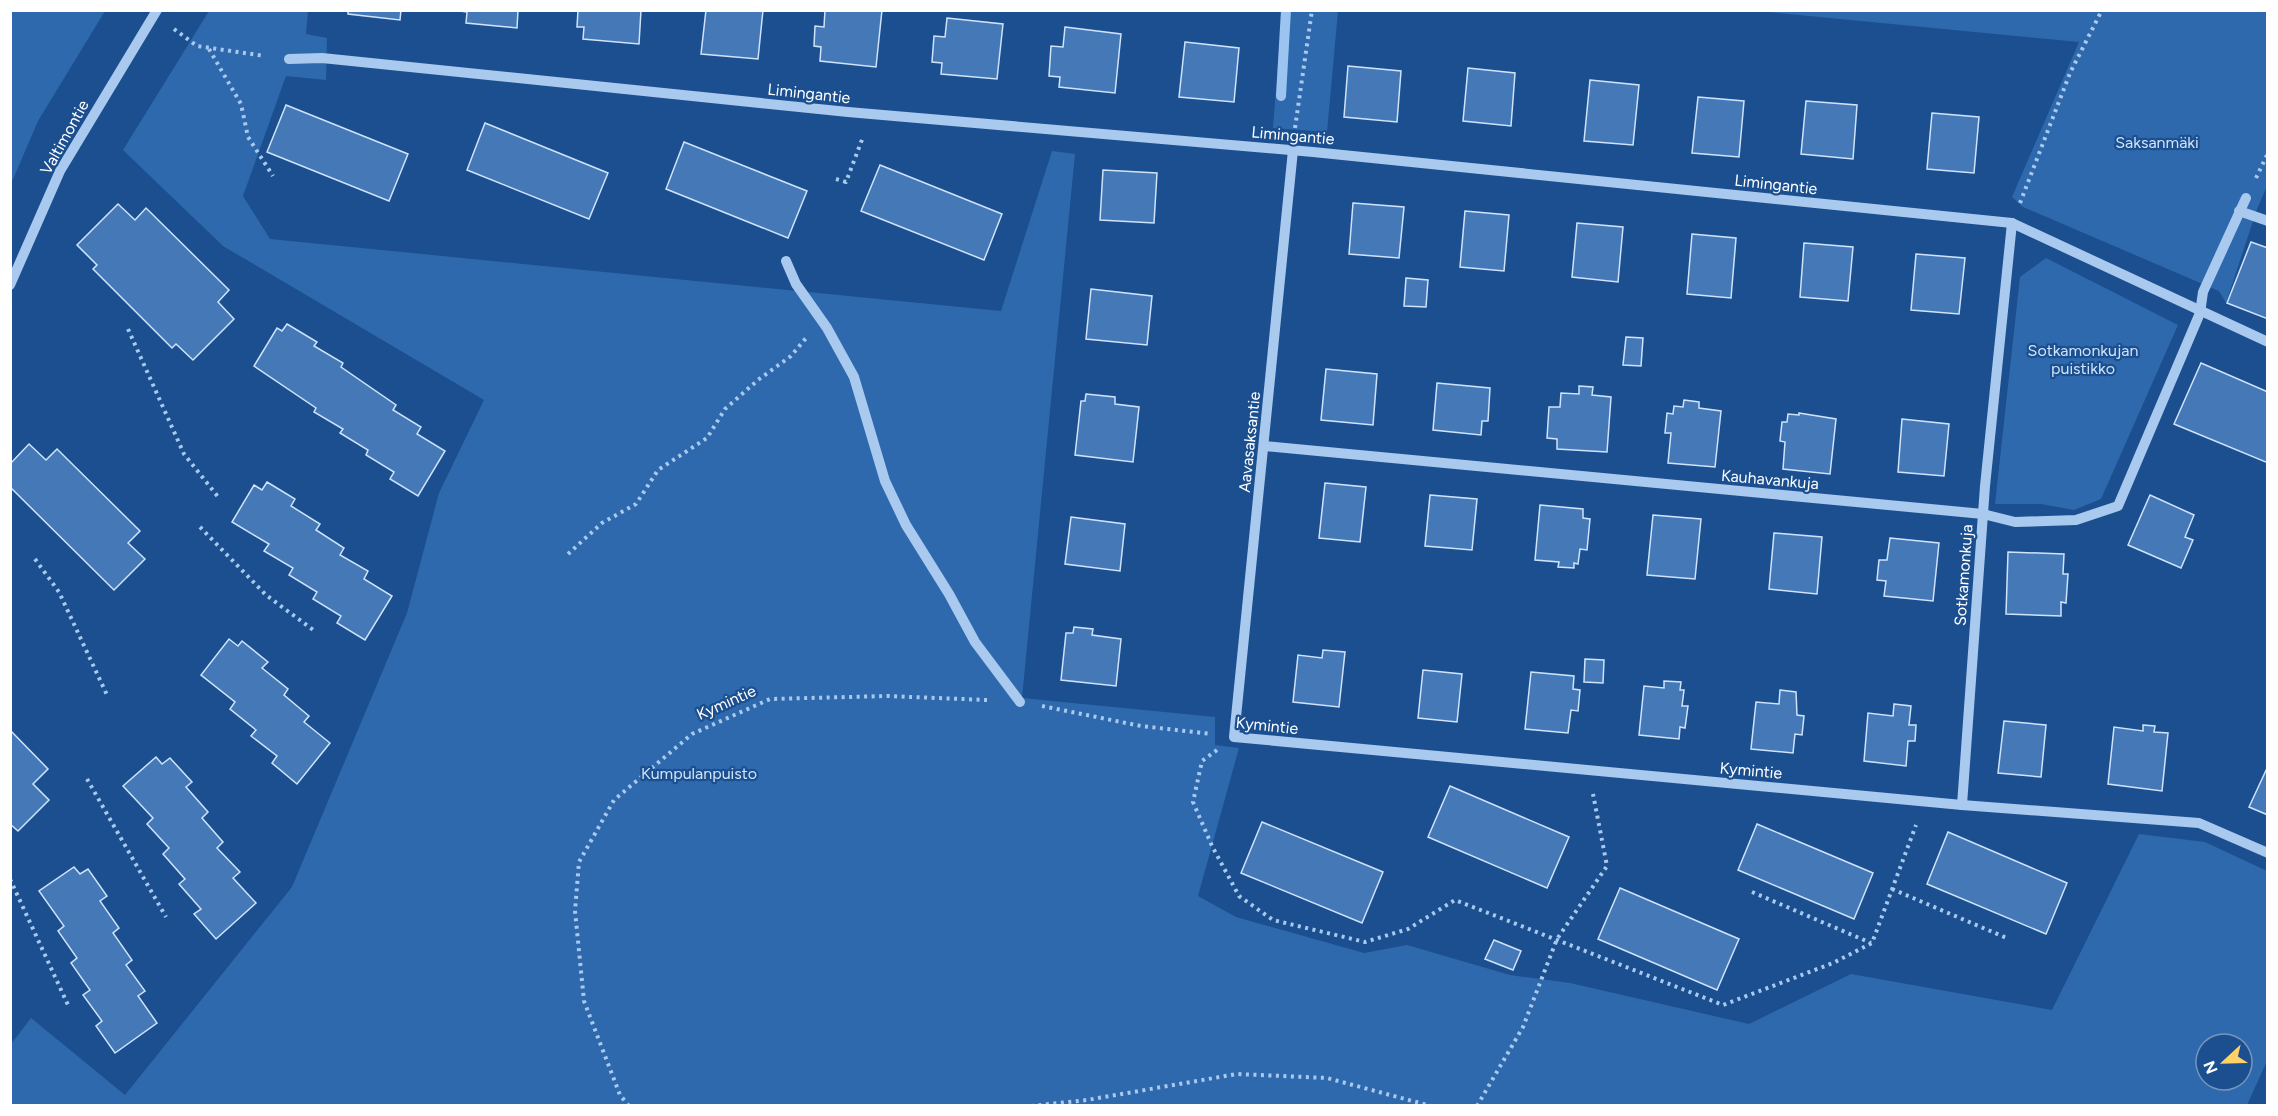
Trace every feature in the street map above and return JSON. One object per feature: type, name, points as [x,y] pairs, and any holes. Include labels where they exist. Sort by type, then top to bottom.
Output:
[{"type":"street","name":"Valtimontie","points":[[10,285],[60,171],[157,10]]},
{"type":"street","name":"Limingantie","points":[[290,59],[322,58],[872,113],[1293,150],[2012,223],[2200,313],[2268,342]]},
{"type":"street","name":"Aavasaksantie","points":[[1234,737],[1293,150]]},
{"type":"street","name":"Sotkamonkuja","points":[[1962,805],[1983,514],[2015,522],[2076,520],[2118,506],[2200,313],[2203,292],[2246,198]]},
{"type":"street","points":[[2239,211],[2268,221]]},
{"type":"street","points":[[1983,514],[2012,223]]},
{"type":"street","points":[[786,261],[796,284],[827,328],[854,377],[885,482],[906,525],[949,594],[975,642],[1020,702]]},
{"type":"street","name":"Kauhavankuja","points":[[1264,446],[1983,514]]},
{"type":"street","name":"Kymintie","points":[[1234,737],[1962,805],[2199,822],[2268,853]]},
{"type":"path","points":[[1293,150],[1312,10]]},
{"type":"path","points":[[2012,223],[2070,73],[2102,10]]},
{"type":"path","points":[[173,29],[197,46],[290,59]]},
{"type":"path","points":[[208,48],[241,104],[248,137],[273,176]]},
{"type":"path","points":[[836,179],[846,182],[872,113]]},
{"type":"path","points":[[568,554],[602,523],[636,504],[658,470],[707,438],[725,410],[758,380],[791,356],[807,336],[810,305]]},
{"type":"path","points":[[128,329],[184,454],[219,498]]},
{"type":"path","points":[[200,527],[266,595],[316,632]]},
{"type":"path","points":[[35,559],[59,592],[107,695]]},
{"type":"path","name":"Kymintie","points":[[629,1106],[620,1095],[584,1001],[575,911],[579,862],[614,800],[692,734],[770,699],[887,696],[1020,702],[1141,726],[1234,737]]},
{"type":"path","points":[[1234,737],[1202,761],[1193,802],[1212,846],[1239,896],[1273,920],[1365,942],[1408,929],[1455,900],[1723,1005],[1833,963],[1872,943],[1925,801]]},
{"type":"path","points":[[1477,1106],[1523,1027],[1557,939],[1607,866],[1588,770]]},
{"type":"path","points":[[87,779],[166,917]]},
{"type":"path","points":[[10,879],[68,1005]]},
{"type":"path","points":[[1892,889],[2008,939]]},
{"type":"path","points":[[1752,892],[1872,943]]},
{"type":"path","points":[[1031,1106],[1087,1100],[1237,1074],[1327,1078],[1431,1106]]},
{"type":"green space","points":[[11,10],[105,11],[38,121],[11,184]]},
{"type":"green space","name":"Kumpulanpuisto","points":[[209,11],[308,11],[306,34],[327,38],[326,80],[286,76],[243,196],[270,239],[1001,311],[1052,151],[1075,154],[1022,698],[1215,717],[1215,745],[1239,748],[1198,896],[1236,917],[1364,953],[1407,945],[1510,975],[1570,983],[1749,1024],[1851,974],[2052,1010],[2139,834],[2205,842],[2267,871],[2267,1061],[2254,1090],[2254,1032],[2194,1032],[2194,1092],[2253,1092],[2247,1105],[11,1106],[11,1044],[31,1018],[125,1095],[292,887],[407,613],[439,493],[484,400],[223,246],[123,150]]},
{"type":"green space","points":[[1282,11],[1338,11],[1327,132],[1273,128]]},
{"type":"green space","name":"Saksanmäki","points":[[1757,11],[2267,11],[2267,186],[2257,209],[2226,303],[2219,291],[2023,207],[2012,197],[2079,42]]},
{"type":"green space","name":"Sotkamonkujan puistikko","points":[[2046,258],[2178,325],[2101,499],[2074,510],[2041,504],[1995,504],[2020,277]]},
{"type":"building","points":[[348,10],[401,10],[400,20],[348,14]]},
{"type":"building","points":[[518,10],[517,28],[466,23],[467,12],[460,11]]},
{"type":"building","points":[[578,10],[641,10],[639,44],[583,39],[584,27],[577,27]]},
{"type":"building","points":[[706,10],[763,10],[758,59],[701,54]]},
{"type":"building","points":[[825,10],[882,10],[876,67],[820,61],[821,47],[814,46],[815,26],[824,27]]},
{"type":"building","points":[[947,18],[1003,24],[997,79],[941,74],[942,63],[932,62],[934,36],[945,37]]},
{"type":"building","points":[[1065,27],[1121,34],[1115,93],[1059,87],[1060,77],[1049,76],[1051,46],[1063,47]]},
{"type":"building","points":[[1185,42],[1239,48],[1234,102],[1179,97]]},
{"type":"building","points":[[1348,66],[1401,71],[1397,122],[1344,117]]},
{"type":"building","points":[[1468,68],[1515,73],[1511,126],[1463,121]]},
{"type":"building","points":[[1590,80],[1639,85],[1633,145],[1584,141]]},
{"type":"building","points":[[1698,97],[1744,101],[1739,157],[1692,153]]},
{"type":"building","points":[[1806,101],[1857,105],[1853,159],[1801,154]]},
{"type":"building","points":[[286,105],[408,154],[389,201],[267,152]]},
{"type":"building","points":[[1932,113],[1979,117],[1974,173],[1927,169]]},
{"type":"building","points":[[485,123],[608,173],[589,219],[467,170]]},
{"type":"building","points":[[684,142],[807,191],[788,238],[666,189]]},
{"type":"building","points":[[880,165],[1002,214],[984,260],[861,211]]},
{"type":"building","points":[[1103,170],[1157,173],[1154,223],[1100,220]]},
{"type":"building","points":[[1353,203],[1404,207],[1399,258],[1349,254]]},
{"type":"building","points":[[118,204],[135,220],[146,208],[229,290],[218,302],[234,319],[193,360],[176,344],[172,348],[93,269],[97,265],[77,245]]},
{"type":"building","points":[[1465,211],[1509,215],[1504,271],[1460,267]]},
{"type":"building","points":[[1577,223],[1623,227],[1618,282],[1572,277]]},
{"type":"building","points":[[1692,234],[1736,238],[1731,298],[1687,294]]},
{"type":"building","points":[[2251,242],[2268,248],[2268,319],[2227,303]]},
{"type":"building","points":[[1804,243],[1853,247],[1848,301],[1800,297]]},
{"type":"building","points":[[1916,254],[1965,258],[1959,314],[1911,310]]},
{"type":"building","points":[[1406,278],[1428,280],[1426,307],[1404,306]]},
{"type":"building","points":[[1091,289],[1152,296],[1147,345],[1086,339]]},
{"type":"building","points":[[287,324],[317,342],[314,346],[343,363],[341,367],[396,405],[393,410],[421,427],[417,434],[445,451],[418,496],[390,479],[394,472],[366,455],[368,450],[340,433],[343,429],[314,412],[316,408],[254,366],[277,328],[282,331]]},
{"type":"building","points":[[1626,337],[1643,338],[1641,366],[1623,365]]},
{"type":"building","points":[[2201,363],[2268,392],[2268,463],[2174,424]]},
{"type":"building","points":[[1326,369],[1377,374],[1373,425],[1321,420]]},
{"type":"building","points":[[1437,383],[1490,388],[1488,421],[1482,421],[1481,435],[1433,430]]},
{"type":"building","points":[[1579,386],[1593,387],[1592,395],[1611,397],[1607,452],[1557,449],[1557,439],[1547,438],[1549,407],[1560,407],[1561,393],[1579,394]]},
{"type":"building","points":[[1086,394],[1115,397],[1115,404],[1139,407],[1133,462],[1075,455],[1081,401],[1085,401]]},
{"type":"building","points":[[1684,400],[1699,402],[1699,408],[1721,411],[1715,467],[1668,463],[1671,433],[1665,433],[1667,413],[1673,414],[1674,406],[1683,407]]},
{"type":"building","points":[[1799,413],[1836,419],[1830,474],[1783,469],[1785,442],[1780,441],[1782,422],[1787,422],[1788,414],[1799,415]]},
{"type":"building","points":[[1902,419],[1949,424],[1944,476],[1898,472]]},
{"type":"building","points":[[29,444],[46,460],[57,449],[140,531],[128,543],[145,559],[114,590],[10,487],[10,464]]},
{"type":"building","points":[[267,482],[295,499],[291,506],[320,524],[316,530],[344,548],[340,555],[368,571],[364,579],[392,596],[365,640],[337,623],[341,616],[313,599],[317,592],[289,575],[293,568],[264,551],[269,544],[232,522],[254,485],[262,490]]},
{"type":"building","points":[[1325,483],[1366,487],[1360,542],[1319,538]]},
{"type":"building","points":[[1430,495],[1477,499],[1472,550],[1425,546]]},
{"type":"building","points":[[2150,495],[2194,515],[2185,537],[2193,540],[2181,568],[2128,545]]},
{"type":"building","points":[[1540,505],[1583,509],[1583,518],[1590,519],[1587,550],[1580,549],[1578,564],[1574,563],[1574,568],[1558,567],[1559,562],[1535,560]]},
{"type":"building","points":[[1653,515],[1701,519],[1695,579],[1647,575]]},
{"type":"building","points":[[1071,517],[1125,524],[1120,571],[1065,564]]},
{"type":"building","points":[[1774,533],[1822,537],[1817,594],[1769,589]]},
{"type":"building","points":[[1890,538],[1939,543],[1933,601],[1884,596],[1886,581],[1877,580],[1879,560],[1887,560]]},
{"type":"building","points":[[2008,552],[2064,554],[2063,574],[2068,574],[2066,603],[2061,602],[2061,616],[2006,614]]},
{"type":"building","points":[[1074,627],[1093,629],[1092,635],[1121,639],[1116,686],[1061,680],[1066,633],[1073,633]]},
{"type":"building","points":[[229,639],[238,646],[242,641],[268,662],[262,668],[288,689],[284,695],[309,716],[304,722],[330,743],[297,784],[272,763],[277,756],[251,736],[256,730],[230,709],[235,702],[201,675]]},
{"type":"building","points":[[1323,650],[1345,652],[1339,707],[1293,702],[1298,655],[1322,658]]},
{"type":"building","points":[[1585,659],[1604,660],[1603,683],[1584,682]]},
{"type":"building","points":[[1423,670],[1462,674],[1457,722],[1418,718]]},
{"type":"building","points":[[1531,672],[1574,676],[1573,689],[1580,690],[1578,711],[1571,710],[1568,733],[1525,729]]},
{"type":"building","points":[[1664,681],[1681,682],[1680,690],[1684,690],[1682,706],[1688,706],[1685,728],[1680,727],[1679,739],[1639,735],[1644,686],[1664,688]]},
{"type":"building","points":[[1780,690],[1796,692],[1797,715],[1804,716],[1802,735],[1795,734],[1793,753],[1751,749],[1756,702],[1779,704]]},
{"type":"building","points":[[1894,704],[1911,706],[1909,725],[1916,725],[1915,741],[1908,741],[1906,766],[1864,761],[1868,713],[1893,716]]},
{"type":"building","points":[[2004,721],[2046,725],[2041,777],[1998,773]]},
{"type":"building","points":[[2143,725],[2155,726],[2154,732],[2168,733],[2162,791],[2108,784],[2114,727],[2143,731]]},
{"type":"building","points":[[10,730],[48,769],[33,784],[49,800],[18,831],[10,824]]},
{"type":"building","points":[[156,757],[162,764],[170,758],[192,782],[186,787],[208,812],[202,818],[223,842],[217,848],[240,872],[233,878],[256,903],[216,939],[194,914],[201,909],[179,884],[185,879],[163,854],[169,848],[147,824],[153,818],[123,786]]},
{"type":"building","points":[[2268,766],[2268,815],[2249,807]]},
{"type":"building","points":[[1450,786],[1569,837],[1547,888],[1428,837]]},
{"type":"building","points":[[1262,822],[1383,872],[1362,923],[1241,873]]},
{"type":"building","points":[[1757,824],[1873,873],[1854,919],[1738,870]]},
{"type":"building","points":[[1948,832],[2067,883],[2046,934],[1927,884]]},
{"type":"building","points":[[74,867],[80,874],[88,869],[107,896],[100,901],[119,928],[113,933],[132,960],[126,965],[145,991],[138,996],[157,1023],[115,1053],[96,1026],[102,1021],[83,995],[90,990],[71,963],[77,958],[58,931],[64,926],[39,891]]},
{"type":"building","points":[[1620,888],[1739,939],[1717,990],[1598,939]]},
{"type":"building","points":[[1494,940],[1521,951],[1513,970],[1485,959]]},
{"type":"waterway","points":[[1281,96],[1286,10]]}]
